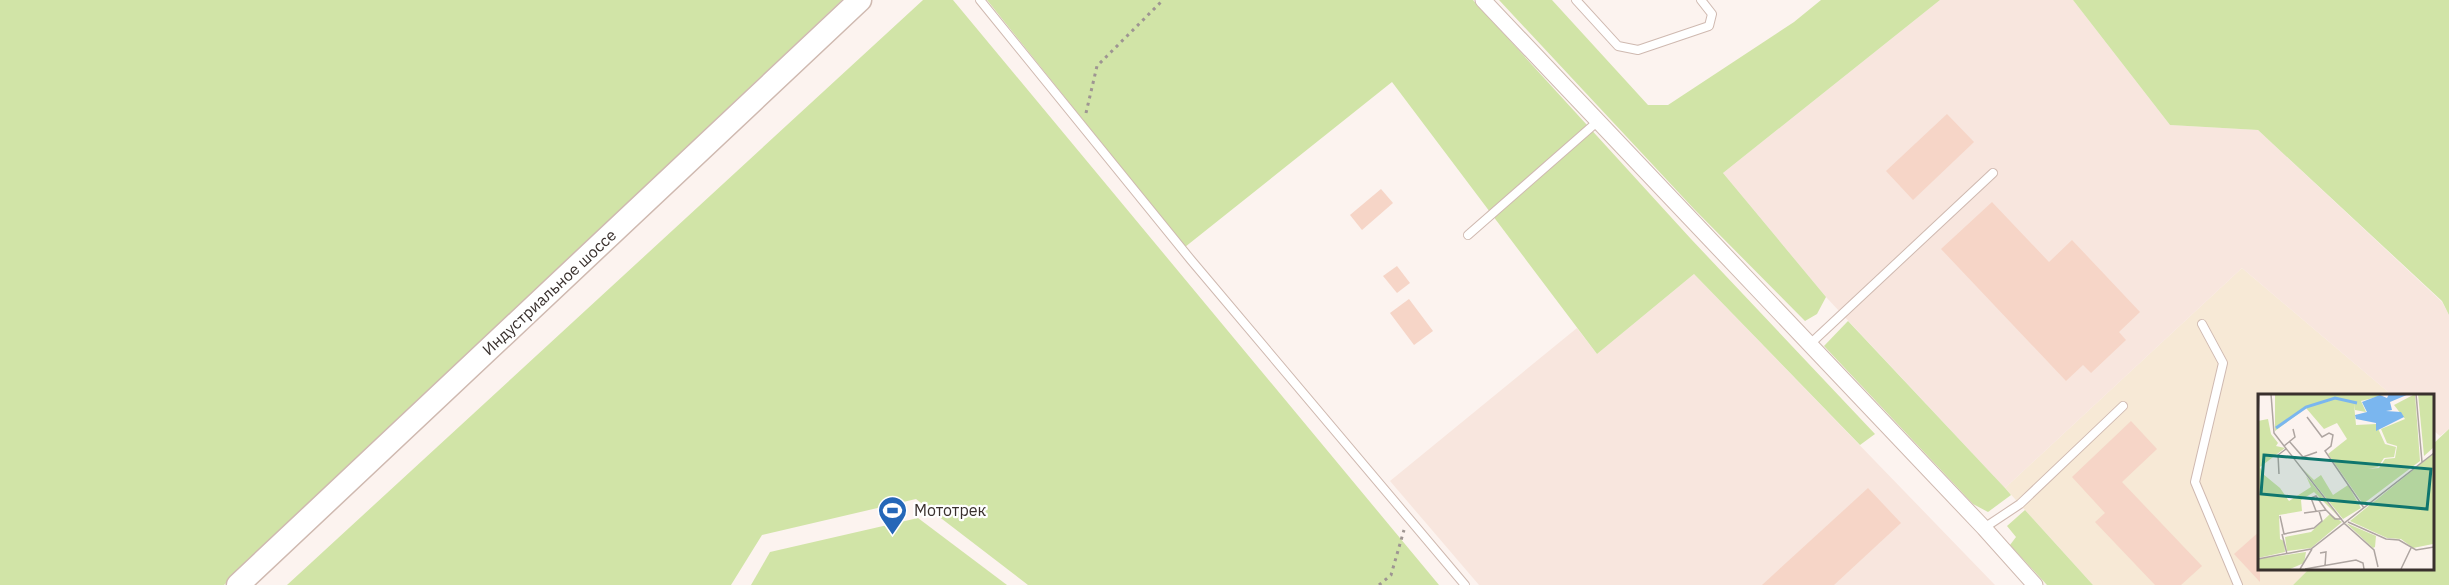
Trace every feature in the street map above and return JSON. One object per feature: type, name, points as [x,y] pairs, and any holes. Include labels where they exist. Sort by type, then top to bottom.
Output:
[{"type":"main road","name":"Индустриальное шоссе","points":[[238,585],[860,0]]},
{"type":"street","points":[[1483,0],[1984,528],[2035,585]]},
{"type":"lane","points":[[981,0],[1191,260],[1465,585]]},
{"type":"lane","points":[[1576,0],[1618,46],[1638,50],[1709,26],[1712,14],[1701,0]]},
{"type":"lane","points":[[1468,235],[1597,122]]},
{"type":"lane","points":[[1809,345],[1993,173]]},
{"type":"lane","points":[[2202,324],[2223,363],[2195,482],[2238,585]]},
{"type":"lane","points":[[1984,528],[2020,504],[2123,406]]},
{"type":"path","points":[[1083,127],[1097,66],[1163,0]]},
{"type":"path","points":[[1378,585],[1391,574],[1408,517]]},
{"type":"shaded area","points":[[1940,0],[2073,0],[2170,125],[2258,130],[2442,302],[2449,315],[2449,429],[2440,436],[2434,431],[2434,394],[2391,394],[2242,268],[2005,488],[1826,297],[1723,173]]},
{"type":"shaded area","points":[[2242,268],[2391,394],[2258,394],[2258,570],[2308,570],[2293,585],[2093,585],[2005,488]]},
{"type":"shaded area","points":[[1694,274],[1995,585],[1479,585],[1390,481],[1577,328],[1597,354]]},
{"type":"green space","points":[[0,0],[842,0],[224,585],[0,585]]},
{"type":"green space","points":[[923,0],[953,0],[1439,585],[1028,585],[916,499],[762,535],[731,585],[287,585]]},
{"type":"green space","points":[[987,0],[1473,0],[1691,239],[1875,434],[1860,445],[1694,274],[1597,354],[1392,82],[1185,247]]},
{"type":"green space","points":[[1499,0],[1552,0],[1648,105],[1668,105],[1794,22],[1821,0],[1940,0],[1723,173],[1826,297],[1817,314],[1805,321],[1694,209]]},
{"type":"green space","points":[[2073,0],[2449,0],[2449,315],[2442,301],[2258,130],[2170,125]]},
{"type":"green space","points":[[1848,321],[2011,495],[1988,512],[1973,504],[1824,346]]},
{"type":"green space","points":[[2449,429],[2449,585],[2293,585],[2308,570],[2434,570],[2434,443]]},
{"type":"green space","points":[[2025,510],[2093,585],[2047,585],[2010,545],[2016,537],[2007,526]]},
{"type":"green space","name":"Мототрек","points":[[918,518],[1007,585],[751,585],[770,552]]},
{"type":"building","points":[[1947,114],[1974,142],[1913,200],[1886,171]]},
{"type":"building","points":[[1381,189],[1393,203],[1362,230],[1350,215]]},
{"type":"building","points":[[1992,202],[2049,262],[2072,240],[2140,312],[2119,332],[2126,340],[2091,373],[2083,365],[2066,381],[1941,249]]},
{"type":"building","points":[[1397,266],[1410,283],[1397,293],[1383,276]]},
{"type":"building","points":[[1409,299],[1433,331],[1414,345],[1390,313]]},
{"type":"building","points":[[2131,421],[2157,449],[2122,482],[2202,566],[2181,585],[2155,585],[2095,522],[2105,513],[2072,477]]},
{"type":"building","points":[[1868,488],[1901,523],[1834,585],[1762,585]]},
{"type":"building","points":[[2258,533],[2260,582],[2234,554]]},
{"type":"place","name":"Мототрек","points":[[893,536]]}]
